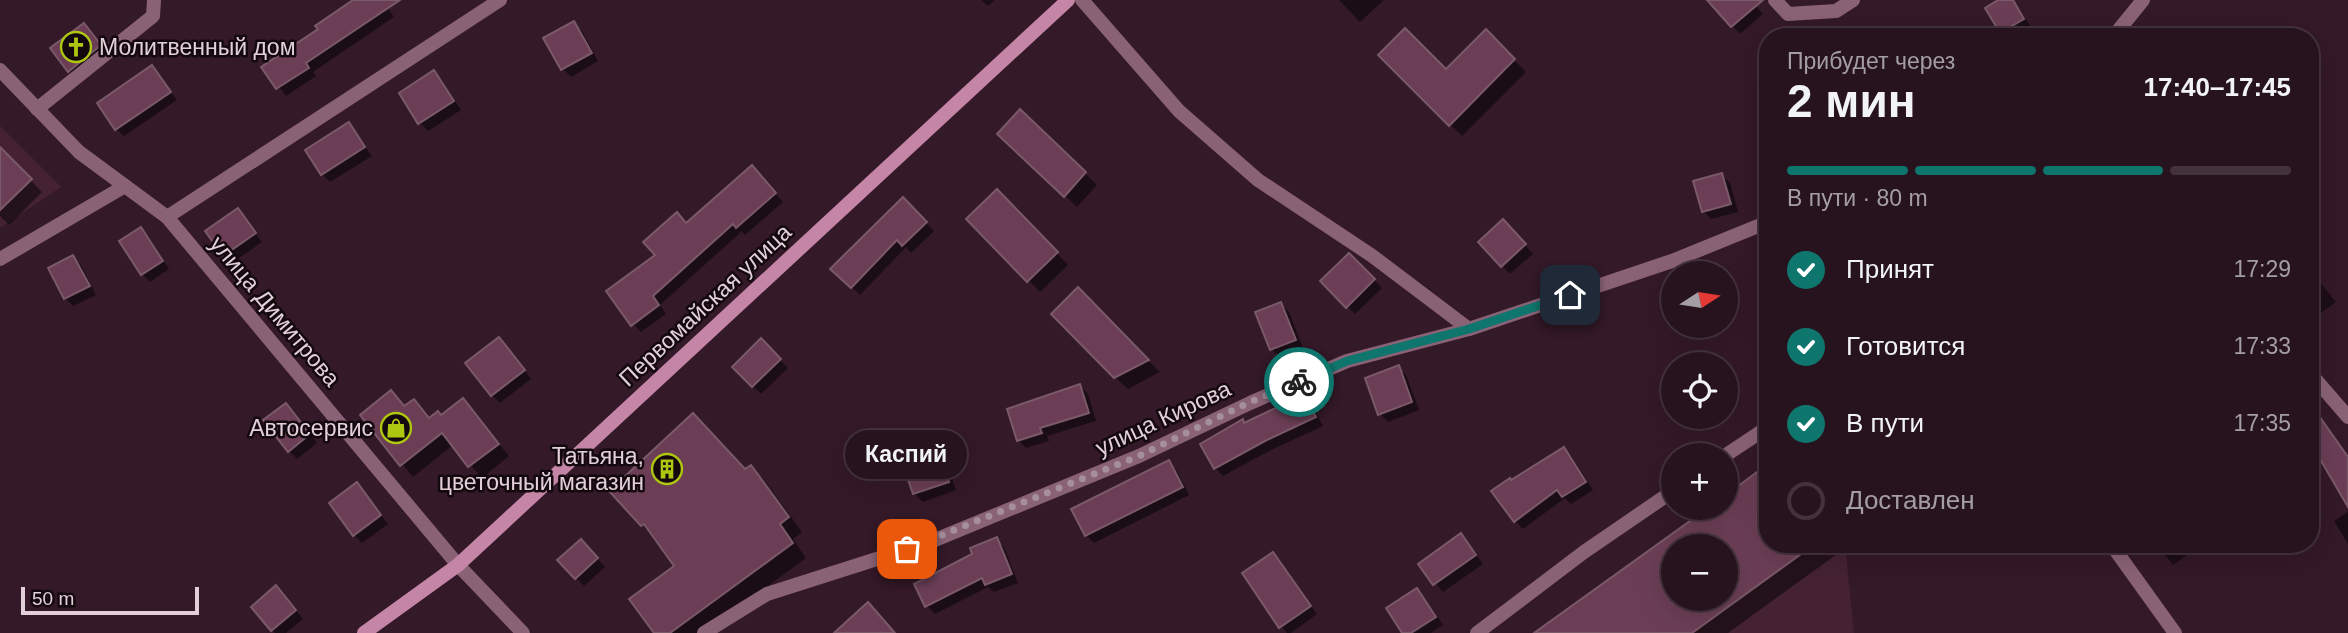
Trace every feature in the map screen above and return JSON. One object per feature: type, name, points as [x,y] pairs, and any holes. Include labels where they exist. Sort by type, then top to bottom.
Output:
[{"type":"main road","name":"Первомайская улица","points":[[364,633],[457,565],[1068,0]]},
{"type":"street","points":[[37,109],[153,16],[154,0]]},
{"type":"street","points":[[167,217],[500,0]]},
{"type":"street","points":[[1082,0],[1179,111],[1258,180],[1371,255],[1469,329]]},
{"type":"street","points":[[1775,0],[1788,14],[1836,11],[1853,0]]},
{"type":"street","points":[[2120,28],[2143,0]]},
{"type":"street","name":"улица Димитрова","points":[[0,71],[79,152],[167,217],[457,565],[523,633]]},
{"type":"street","points":[[0,260],[125,186]]},
{"type":"street","name":"улица Кирова","points":[[704,633],[767,594],[930,542],[1139,456],[1250,402],[1347,361],[1469,329],[1672,261],[1759,226]]},
{"type":"street","points":[[2319,384],[2348,418]]},
{"type":"street","points":[[1738,447],[1759,433]]},
{"type":"street","points":[[1477,633],[1584,552],[1661,499]]},
{"type":"street","points":[[2117,553],[2175,633]]},
{"type":"shaded area","points":[[0,126],[61,187],[0,228]]},
{"type":"shaded area","points":[[1759,470],[1759,553],[1846,553],[1854,633],[1534,633],[1661,542],[1661,611],[1738,611],[1738,534],[1672,534],[1691,520],[1738,520],[1738,486]]},
{"type":"building","points":[[353,0],[400,0],[306,63],[309,68],[276,89],[261,67],[318,29],[315,26]]},
{"type":"building","points":[[1707,0],[1763,0],[1731,27]]},
{"type":"building","points":[[1998,0],[2013,0],[2024,19],[2009,28],[1997,28],[1985,8]]},
{"type":"building","points":[[574,21],[592,53],[561,70],[543,38]]},
{"type":"building","name":"Молитвенный дом","points":[[84,23],[101,45],[68,72],[50,48]]},
{"type":"building","points":[[1405,28],[1446,69],[1486,29],[1515,59],[1449,126],[1378,55]]},
{"type":"building","points":[[152,65],[171,92],[115,130],[97,103]]},
{"type":"building","points":[[434,70],[454,101],[418,124],[399,93]]},
{"type":"building","points":[[1020,109],[1086,172],[1064,197],[997,134]]},
{"type":"building","points":[[349,122],[365,147],[321,175],[305,150]]},
{"type":"building","points":[[0,147],[32,179],[0,210]]},
{"type":"building","points":[[752,165],[776,193],[736,228],[733,224],[653,296],[659,305],[631,326],[606,291],[655,255],[643,242],[677,212],[686,223]]},
{"type":"building","points":[[1722,173],[1731,204],[1702,212],[1693,181]]},
{"type":"building","points":[[997,189],[1058,252],[1027,282],[966,219]]},
{"type":"building","points":[[903,197],[927,222],[902,246],[897,240],[851,288],[830,269]]},
{"type":"building","points":[[238,208],[256,233],[223,256],[205,231]]},
{"type":"building","points":[[1503,219],[1526,244],[1501,267],[1478,242]]},
{"type":"building","points":[[141,227],[163,261],[141,275],[119,241]]},
{"type":"building","points":[[1349,253],[1375,279],[1346,308],[1320,281]]},
{"type":"building","points":[[73,255],[90,286],[64,299],[48,268]]},
{"type":"building","points":[[1078,287],[1149,360],[1114,378],[1051,314]]},
{"type":"building","points":[[1281,302],[1296,340],[1270,350],[1255,312]]},
{"type":"building","points":[[499,337],[525,370],[491,396],[465,363]]},
{"type":"building","points":[[761,338],[781,359],[752,387],[732,367]]},
{"type":"building","points":[[1399,365],[1412,402],[1378,415],[1365,378]]},
{"type":"building","points":[[1080,384],[1089,413],[1040,428],[1042,433],[1017,441],[1007,409]]},
{"type":"building","points":[[391,390],[404,406],[414,399],[429,418],[438,411],[441,415],[463,398],[499,444],[468,467],[442,433],[400,466],[360,415]]},
{"type":"building","points":[[1305,394],[1316,417],[1214,469],[1200,444],[1243,419],[1244,423]]},
{"type":"building","points":[[286,403],[310,434],[288,452],[263,420]]},
{"type":"building","points":[[693,413],[745,469],[751,465],[789,517],[780,524],[793,543],[670,633],[654,633],[629,599],[674,566],[644,524],[641,526],[609,491]]},
{"type":"building","points":[[2319,416],[2348,457],[2348,507],[2319,457]]},
{"type":"building","points":[[931,430],[949,482],[913,494],[895,442]]},
{"type":"building","points":[[1564,447],[1586,482],[1562,497],[1557,490],[1514,522],[1491,491]]},
{"type":"building","points":[[1169,460],[1183,487],[1085,536],[1071,509]]},
{"type":"building","points":[[1759,471],[1759,553],[1803,553],[1738,600],[1738,534],[1672,534],[1691,520],[1738,520],[1738,486]]},
{"type":"building","points":[[357,482],[381,515],[353,536],[329,503]]},
{"type":"building","points":[[1461,533],[1476,555],[1433,585],[1418,564]]},
{"type":"building","points":[[997,537],[1012,574],[985,585],[982,578],[925,607],[914,584],[972,554],[970,548]]},
{"type":"building","points":[[581,539],[598,558],[575,579],[557,560]]},
{"type":"building","points":[[1661,542],[1661,611],[1722,611],[1692,633],[1534,633]]},
{"type":"building","points":[[1273,552],[1311,606],[1279,628],[1242,573]]},
{"type":"building","points":[[276,585],[296,610],[271,631],[251,607]]},
{"type":"building","points":[[1417,588],[1436,617],[1411,633],[1402,633],[1386,608]]},
{"type":"building","points":[[868,602],[895,633],[834,633]]},
{"type":"way so far","points":[[907,549],[1139,456],[1250,402],[1299,382]]},
{"type":"place","name":"Молитвенный дом","points":[[76,47]]},
{"type":"place","name":"Автосервис","points":[[396,428]]},
{"type":"place","name":"Татьяна, цветочный магазин","points":[[667,469]]},
{"type":"place","name":"Каспий","points":[[907,549]]},
{"type":"route","points":[[1299,382],[1347,361],[1469,329],[1570,295]]}]
